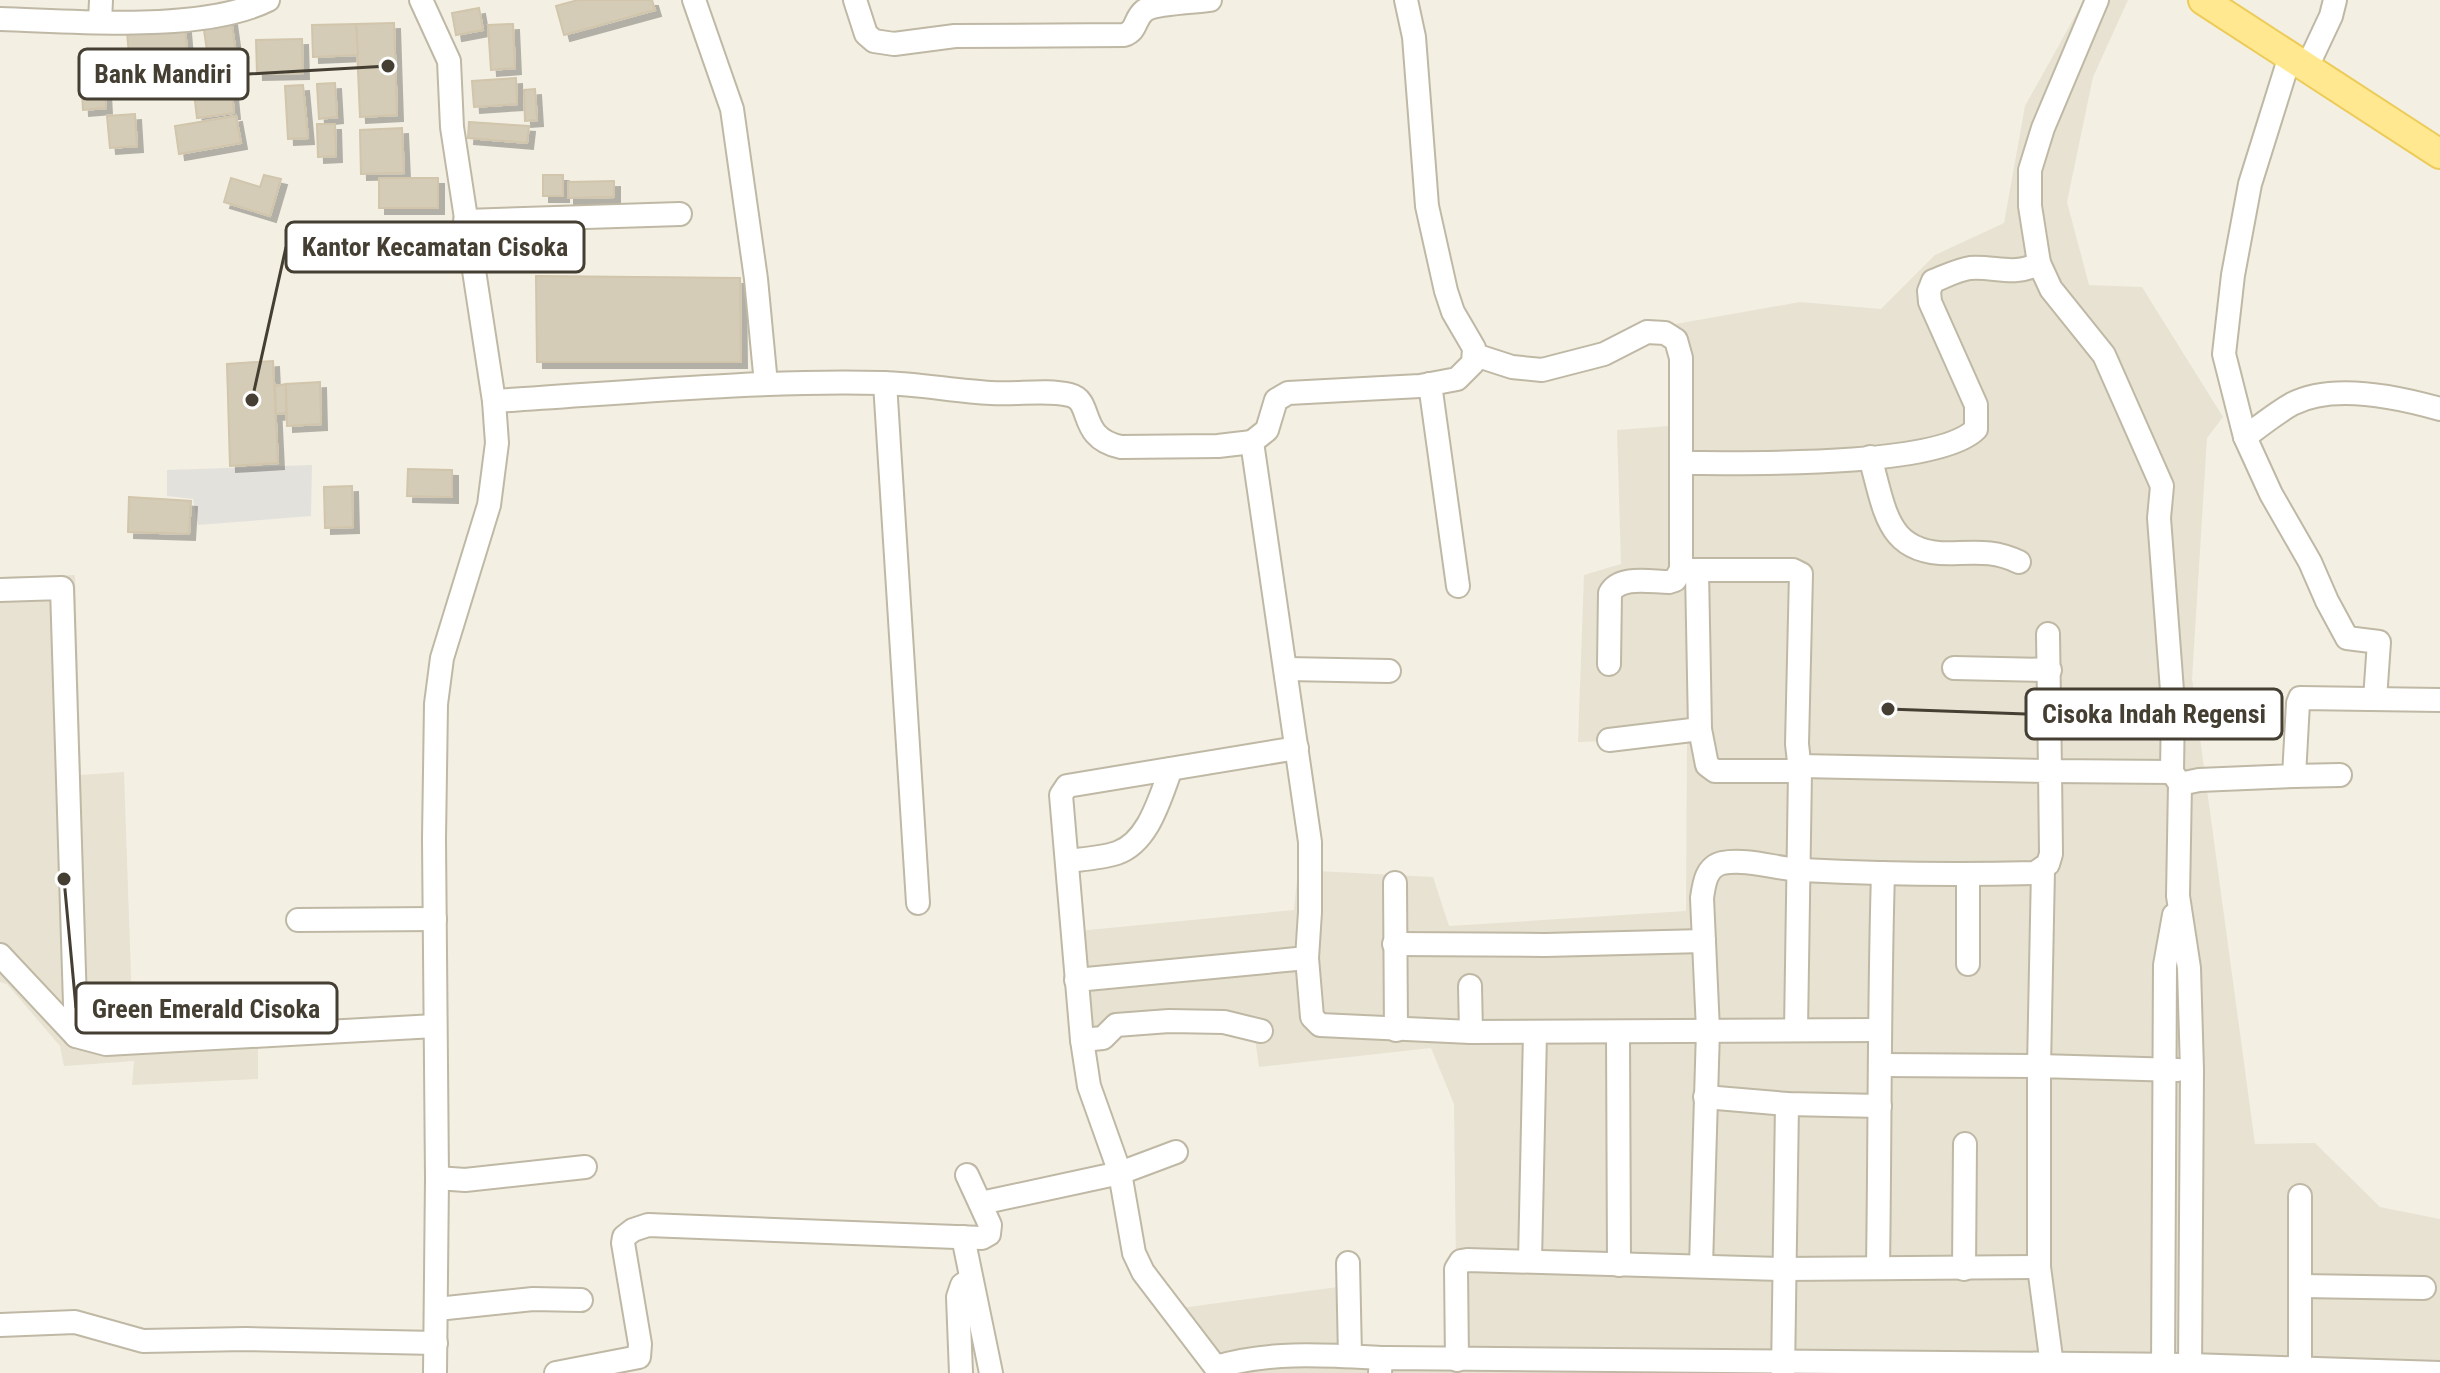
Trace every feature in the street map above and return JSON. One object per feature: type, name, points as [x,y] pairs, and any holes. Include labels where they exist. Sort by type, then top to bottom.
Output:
[{"type":"main road","points":[[2203,0],[2440,154]]},
{"type":"street","points":[[421,0],[449,61],[452,127],[494,401],[497,443],[489,505],[442,658],[436,704],[435,1373]]},
{"type":"street","points":[[694,0],[732,109],[756,279],[766,384]]},
{"type":"street","points":[[855,0],[866,34],[874,41],[894,44],[955,36],[1124,35],[1132,31],[1141,14],[1150,8],[1210,0]]},
{"type":"street","points":[[494,401],[766,384],[885,383],[993,394],[1052,393],[1074,396],[1083,404],[1095,436],[1106,444],[1121,447],[1218,446],[1252,442],[1267,430],[1276,400],[1288,393],[1430,384],[1457,379],[1469,369],[1475,355],[1472,341],[1453,312],[1429,217],[1414,37],[1406,0]]},
{"type":"street","points":[[2097,0],[2043,128],[2030,170],[2030,206],[2039,263],[2051,289],[2104,355],[2162,486],[2159,518],[2173,704],[2178,896],[2189,968],[2192,1070],[2190,1369]]},
{"type":"street","points":[[2335,0],[2331,16],[2298,62],[2250,184],[2233,275],[2224,354],[2245,437],[2327,601],[2347,638],[2379,642],[2375,699]]},
{"type":"street","points":[[0,19],[101,11],[194,19],[256,3]]},
{"type":"street","points":[[465,221],[680,214]]},
{"type":"street","points":[[1683,463],[1796,463],[1870,457],[1941,446],[1969,437],[1976,429],[1976,405],[1930,302],[1929,291],[1933,281],[1970,268],[2013,272],[2039,263]]},
{"type":"street","points":[[1475,355],[1512,367],[1542,370],[1604,354],[1647,332],[1665,333],[1676,340],[1681,358],[1683,463],[1700,729],[1705,760],[1710,769],[2050,771],[2199,780],[2340,775]]},
{"type":"street","points":[[885,383],[918,903]]},
{"type":"street","points":[[1430,384],[1458,586]]},
{"type":"street","points":[[2245,437],[2293,404],[2341,392],[2440,409]]},
{"type":"street","points":[[1252,442],[1310,842],[1307,958],[1312,1017],[1320,1025],[1535,1033],[1878,1030]]},
{"type":"street","points":[[1870,457],[1884,508],[1898,537],[1915,549],[1939,554],[1992,551],[2019,562]]},
{"type":"street","points":[[1609,664],[1611,590],[1622,582],[1669,582],[1689,570],[1793,570],[1801,574],[1796,1030]]},
{"type":"street","points":[[0,590],[62,588],[76,1036]]},
{"type":"street","points":[[1701,1266],[1708,1030],[1702,898],[1704,882],[1710,870],[1720,863],[1748,863],[1798,870],[1883,873],[2035,873],[2043,870],[2051,854],[2048,634]]},
{"type":"street","points":[[1954,668],[2050,670]]},
{"type":"street","points":[[1287,669],[1389,671]]},
{"type":"street","points":[[2294,776],[2300,698],[2440,700]]},
{"type":"street","points":[[1609,740],[1700,729]]},
{"type":"street","points":[[1297,748],[1067,786],[1061,795],[1076,980],[1089,1086],[1120,1173],[1134,1253],[1143,1272],[1218,1370],[1238,1360],[1277,1355],[1350,1356],[1380,1366],[1457,1360],[1783,1367],[2440,1373]]},
{"type":"street","points":[[1067,861],[1116,854],[1130,847],[1152,814],[1171,769]]},
{"type":"street","points":[[2043,870],[2039,1267],[2053,1369]]},
{"type":"street","points":[[1878,1267],[1881,1065],[1878,1030],[1883,873]]},
{"type":"street","points":[[1968,874],[1968,964]]},
{"type":"street","points":[[1395,883],[1396,1030]]},
{"type":"street","points":[[2163,1369],[2165,965],[2178,896]]},
{"type":"street","points":[[298,920],[435,919]]},
{"type":"street","points":[[1394,944],[1545,945],[1704,941]]},
{"type":"street","points":[[0,955],[76,1036],[106,1044],[435,1026]]},
{"type":"street","points":[[1076,980],[1307,958]]},
{"type":"street","points":[[1470,986],[1471,1032]]},
{"type":"street","points":[[1082,1040],[1103,1038],[1112,1026],[1121,1024],[1169,1021],[1224,1022],[1261,1031]]},
{"type":"street","points":[[1530,1261],[1535,1033]]},
{"type":"street","points":[[1618,1033],[1619,1265]]},
{"type":"street","points":[[1881,1065],[2192,1070]]},
{"type":"street","points":[[1705,1097],[1787,1104],[1880,1106]]},
{"type":"street","points":[[1783,1367],[1787,1104]]},
{"type":"street","points":[[1964,1269],[1965,1144]]},
{"type":"street","points":[[981,1203],[1120,1173],[1176,1152]]},
{"type":"street","points":[[437,1178],[465,1180],[585,1167]]},
{"type":"street","points":[[556,1373],[639,1357],[640,1344],[623,1243],[627,1233],[633,1230],[648,1225],[982,1238],[989,1234],[990,1225],[967,1175]]},
{"type":"street","points":[[2300,1196],[2302,1286],[2309,1371]]},
{"type":"street","points":[[963,1237],[991,1373]]},
{"type":"street","points":[[1457,1360],[1454,1296],[1457,1265],[1467,1260],[1784,1269],[2039,1267]]},
{"type":"street","points":[[1348,1263],[1350,1356]]},
{"type":"street","points":[[961,1373],[958,1297],[962,1285],[971,1279]]},
{"type":"street","points":[[2302,1286],[2424,1288]]},
{"type":"street","points":[[437,1309],[523,1300],[581,1300]]},
{"type":"street","points":[[0,1325],[75,1322],[143,1341],[246,1339],[436,1343]]},
{"type":"shaded area","points":[[2084,0],[2128,0],[2093,77],[2067,202],[2089,285],[2142,287],[2223,417],[2207,438],[2192,679],[2255,1144],[2315,1143],[2380,1207],[2440,1219],[2440,1373],[1216,1373],[1181,1308],[1353,1285],[1360,1350],[1457,1345],[1454,1104],[1431,1048],[1259,1067],[1253,1025],[1088,1036],[1078,931],[1294,910],[1298,870],[1433,877],[1449,926],[1686,911],[1687,738],[1578,742],[1584,575],[1621,564],[1617,430],[1669,426],[1670,325],[1800,302],[1881,309],[1935,255],[2004,223],[2025,106]]},
{"type":"shaded area","points":[[312,465],[311,516],[198,525],[193,499],[167,496],[167,470]]},
{"type":"shaded area","points":[[75,575],[81,775],[124,772],[133,1035],[258,1024],[258,1079],[132,1085],[134,1061],[64,1066],[60,1046],[7,984],[0,982],[0,577]]},
{"type":"building","points":[[578,0],[652,0],[655,10],[564,35],[556,6]]},
{"type":"building","points":[[479,8],[483,30],[456,35],[452,13]]},
{"type":"building","points":[[231,19],[236,54],[208,58],[203,23]]},
{"type":"building","points":[[394,23],[397,115],[360,117],[356,24]]},
{"type":"building","points":[[356,24],[358,55],[313,57],[312,25]]},
{"type":"building","points":[[513,24],[515,68],[491,70],[488,25]]},
{"type":"building","points":[[185,27],[187,51],[129,55],[127,32]]},
{"type":"building","points":[[302,39],[303,73],[257,74],[256,40]]},
{"type":"building","points":[[229,63],[234,113],[197,118],[191,68]]},
{"type":"building","points":[[104,71],[106,108],[83,110],[81,73]]},
{"type":"building","points":[[516,78],[517,104],[474,107],[472,81]]},
{"type":"building","points":[[335,83],[337,117],[319,119],[317,84]]},
{"type":"building","points":[[303,85],[308,138],[288,139],[285,86]]},
{"type":"building","points":[[535,89],[537,120],[525,121],[524,90]]},
{"type":"building","points":[[135,114],[137,146],[110,148],[107,116]]},
{"type":"building","points":[[236,116],[241,143],[179,154],[175,126]]},
{"type":"building","points":[[469,122],[529,126],[527,143],[468,138]]},
{"type":"building","points":[[317,124],[335,124],[336,156],[318,157]]},
{"type":"building","points":[[402,128],[404,173],[361,174],[360,130]]},
{"type":"building","points":[[264,175],[281,179],[270,216],[224,202],[231,178],[260,187]]},
{"type":"building","points":[[543,175],[563,175],[563,196],[543,196]]},
{"type":"building","points":[[379,178],[438,178],[438,208],[379,208]]},
{"type":"building","points":[[614,181],[614,197],[568,198],[568,182]]},
{"type":"building","points":[[536,276],[740,278],[741,362],[537,362]]},
{"type":"building","points":[[273,361],[278,463],[230,466],[227,364]]},
{"type":"building","points":[[320,382],[321,424],[287,426],[286,384]]},
{"type":"building","points":[[286,384],[286,413],[276,414],[275,386]]},
{"type":"building","points":[[408,469],[452,470],[452,497],[407,496]]},
{"type":"building","points":[[352,486],[353,527],[325,528],[324,487]]},
{"type":"building","points":[[129,497],[191,501],[189,534],[128,532]]},
{"type":"place","name":"Bank Mandiri","points":[[388,66]]},
{"type":"place","name":"Kantor Kecamatan Cisoka","points":[[252,400]]},
{"type":"place","name":"Cisoka Indah Regensi","points":[[1888,709]]},
{"type":"place","name":"Green Emerald Cisoka","points":[[64,879]]}]
